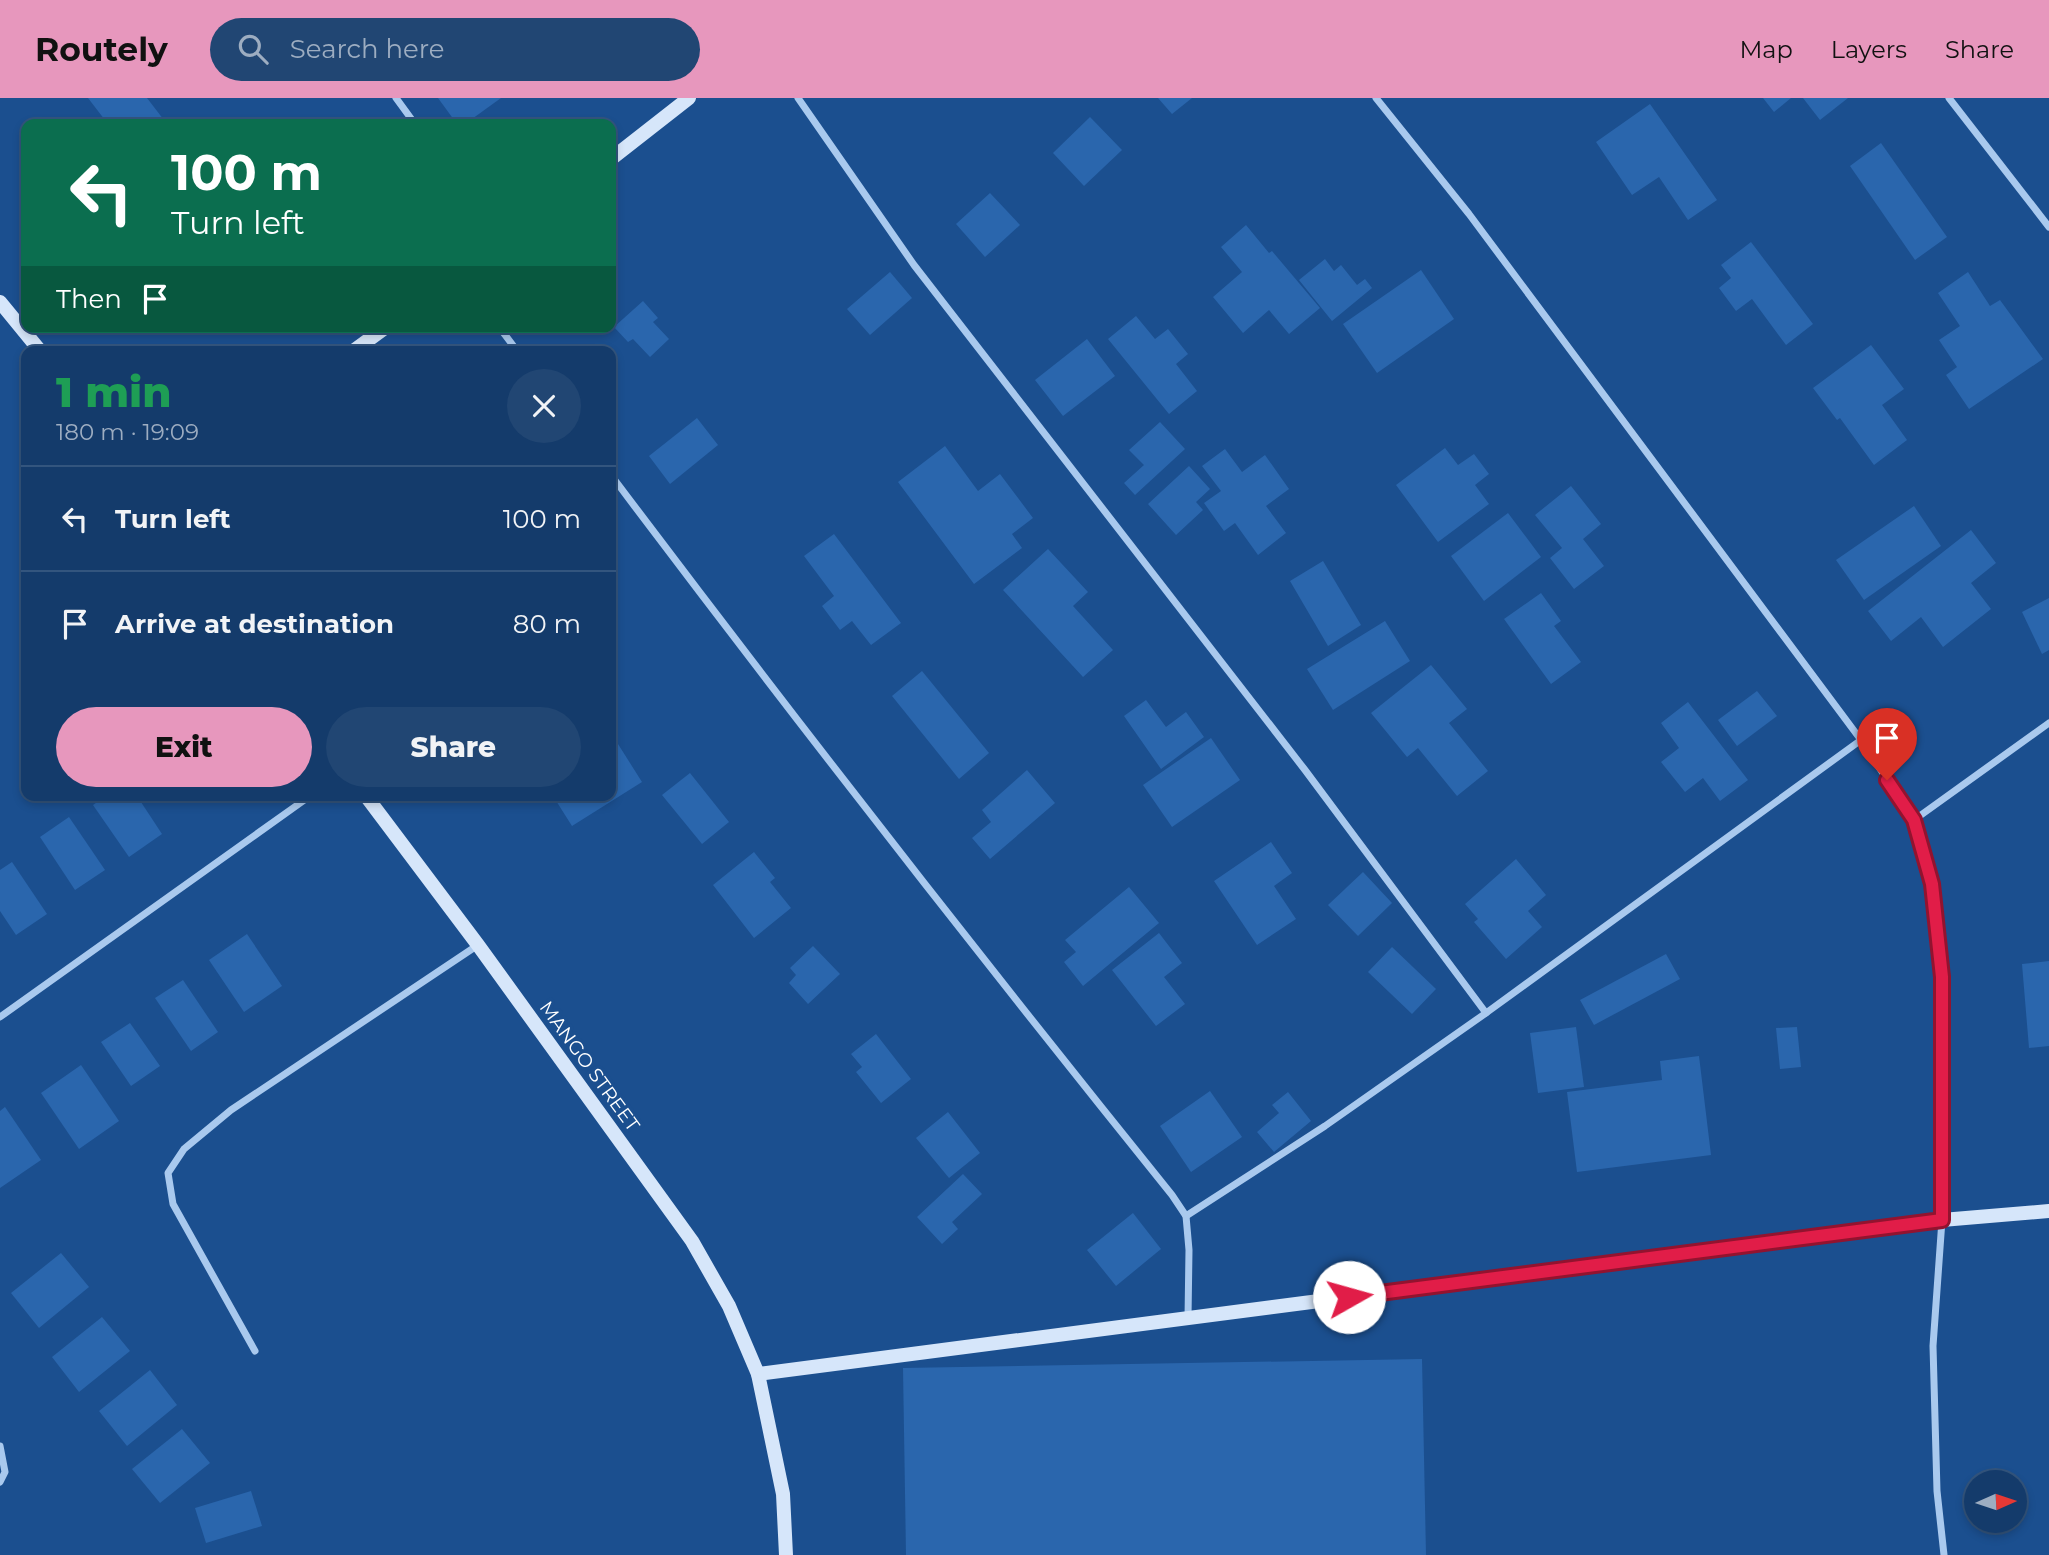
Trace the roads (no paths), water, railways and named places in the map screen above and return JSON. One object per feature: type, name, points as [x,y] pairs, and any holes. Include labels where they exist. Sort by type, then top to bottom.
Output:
[{"type":"street","points":[[396,98],[411,119]]},
{"type":"street","points":[[616,155],[690,98]]},
{"type":"street","points":[[798,98],[914,265],[1305,770],[1486,1013]]},
{"type":"street","points":[[1377,98],[1469,214],[1861,740],[1914,820],[1932,884],[1942,977],[1942,1220],[1933,1346],[1937,1491],[1944,1555]]},
{"type":"street","points":[[1949,98],[2049,227]]},
{"type":"street","points":[[0,302],[21,328]]},
{"type":"street","points":[[360,346],[378,333]]},
{"type":"street","points":[[616,482],[762,676],[949,917],[1172,1195],[1186,1216],[1189,1251],[1188,1318]]},
{"type":"street","points":[[1914,820],[2049,723]]},
{"type":"street","points":[[1186,1216],[1325,1126],[1486,1013],[1861,740]]},
{"type":"street","points":[[0,1017],[303,801]]},
{"type":"street","name":"MANGO STREET","points":[[370,801],[478,945],[692,1241],[729,1306],[758,1374],[783,1494],[786,1555]]},
{"type":"street","points":[[255,1351],[173,1204],[169,1173],[184,1149],[231,1110],[478,945]]},
{"type":"street","points":[[758,1374],[1942,1220],[2049,1211]]},
{"type":"street","points":[[0,1446],[5,1472],[0,1482]]}]
